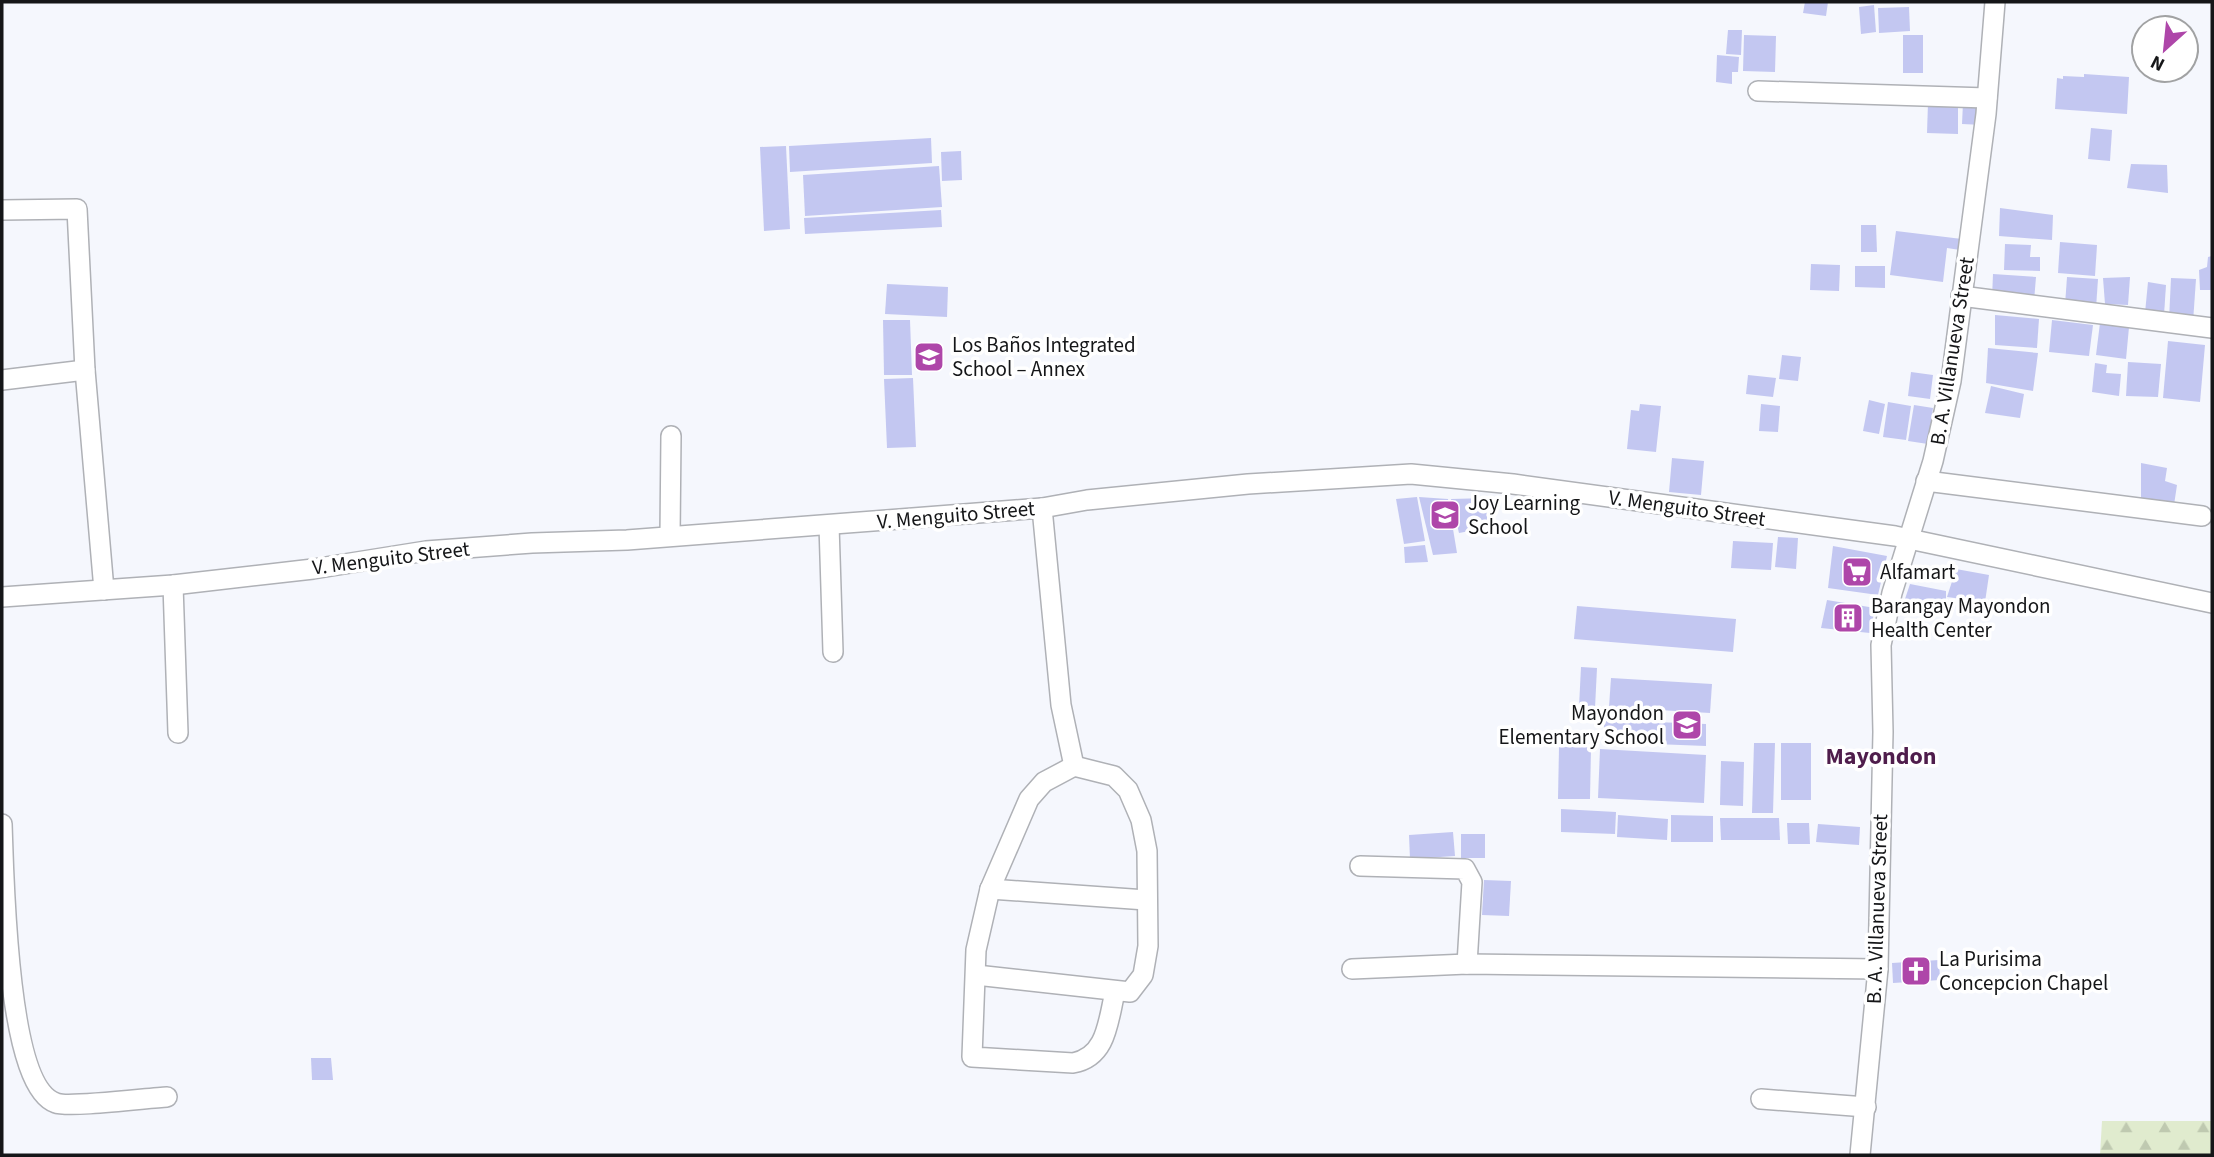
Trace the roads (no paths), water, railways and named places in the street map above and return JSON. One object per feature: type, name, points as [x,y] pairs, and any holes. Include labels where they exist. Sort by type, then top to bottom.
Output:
[{"type":"street","name":"B. A. Villanueva Street","points":[[1860,1155],[1878,969],[1883,732],[1881,645],[1951,381],[1987,98],[1995,2]]},
{"type":"street","points":[[1758,91],[1987,98]]},
{"type":"street","points":[[2,210],[77,209],[85,370],[104,590]]},
{"type":"street","points":[[1961,296],[2212,328]]},
{"type":"street","points":[[2,380],[85,370]]},
{"type":"street","points":[[670,536],[671,436]]},
{"type":"street","name":"V. Menguito Street","points":[[2,597],[173,585],[313,569],[426,551],[1042,509],[1087,500],[1259,483],[1411,474],[1513,484],[1908,538],[2212,603]]},
{"type":"street","points":[[1926,481],[2202,516]]},
{"type":"street","points":[[1042,509],[1061,705],[1074,766]]},
{"type":"street","points":[[829,525],[833,652]]},
{"type":"street","points":[[173,585],[178,733]]},
{"type":"street","points":[[976,975],[1115,992],[1130,992],[1143,975],[1148,946],[1147,851],[1135,801],[1114,776],[1074,766],[1044,782],[1029,799],[990,890],[976,950],[972,1057],[1073,1063],[1088,1060],[1096,1053],[1105,1032],[1115,992]]},
{"type":"street","points":[[2,824],[4,941],[22,1046],[40,1094],[57,1104],[167,1097]]},
{"type":"street","points":[[1360,866],[1444,866],[1465,869],[1472,882],[1467,964]]},
{"type":"street","points":[[990,890],[1146,900]]},
{"type":"street","points":[[1352,969],[1467,964],[1878,969]]},
{"type":"street","points":[[1761,1100],[1866,1107]]},
{"type":"place","name":"Los Baños Integrated School – Annex","points":[[929,357]]},
{"type":"place","name":"Joy Learning School","points":[[1445,515]]},
{"type":"place","name":"Alfamart","points":[[1857,572]]},
{"type":"place","name":"Barangay Mayondon Health Center","points":[[1848,618]]},
{"type":"place","name":"Mayondon Elementary School","points":[[1687,725]]},
{"type":"place","name":"La Purisima Concepcion Chapel","points":[[1916,971]]},
{"type":"district","name":"Mayondon","points":[[1881,756]]}]
